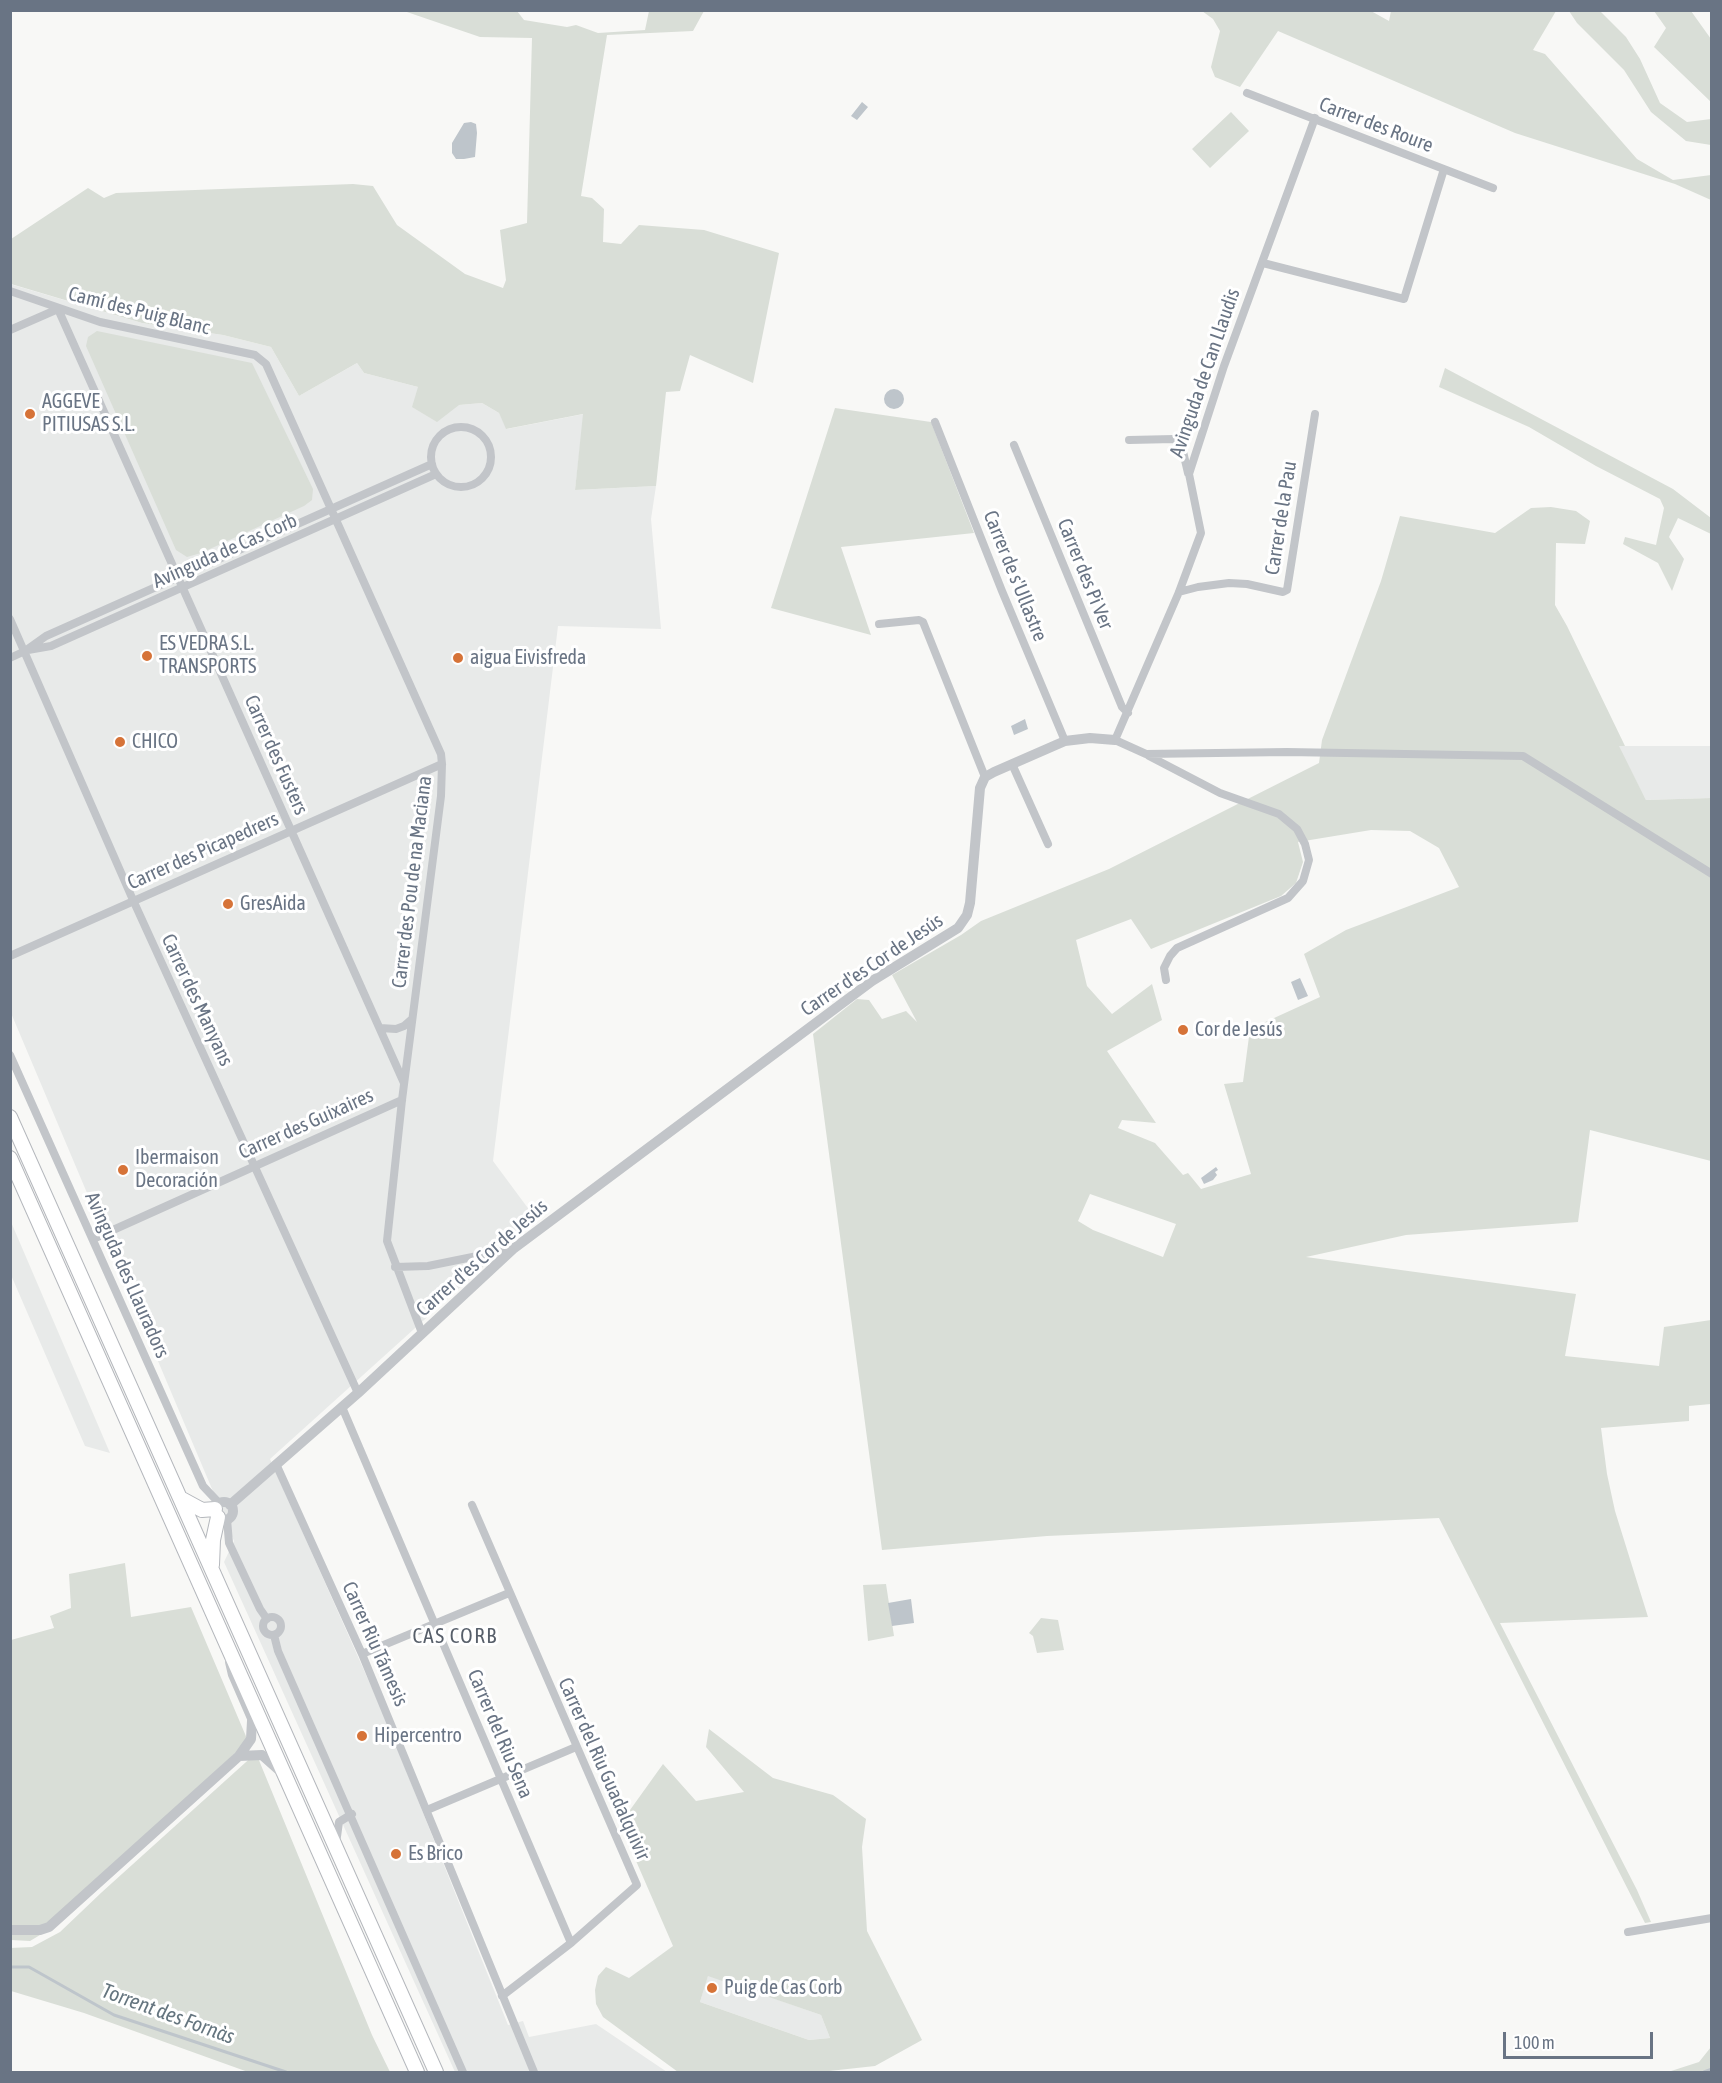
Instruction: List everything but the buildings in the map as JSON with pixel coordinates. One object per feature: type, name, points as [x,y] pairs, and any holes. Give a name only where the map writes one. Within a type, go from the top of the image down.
[{"type":"main road","points":[[10,1117],[436,2073]]},
{"type":"main road","points":[[10,1158],[417,2073]]},
{"type":"main road","points":[[180,1498],[202,1510],[222,1511],[213,1540],[212,1570]]},
{"type":"street","name":"Carrer des Roure","points":[[1247,93],[1493,188]]},
{"type":"street","name":"Avinguda de Can Llaudis","points":[[1116,740],[1202,533],[1189,474],[1224,366],[1315,118]]},
{"type":"street","points":[[1263,263],[1404,299],[1444,169]]},
{"type":"street","name":"Camí des Puig Blanc","points":[[10,291],[100,322],[261,358]]},
{"type":"street","points":[[10,330],[58,309]]},
{"type":"street","name":"Carrer des Fusters","points":[[58,309],[404,1083]]},
{"type":"street","name":"Carrer des Pou de na Maciana","points":[[261,358],[266,364],[435,739],[442,764],[441,796],[404,1083],[387,1241],[422,1333]]},
{"type":"street","name":"Carrer de la Pau","points":[[1179,592],[1229,583],[1247,584],[1283,592],[1287,590],[1314,414]]},
{"type":"street","name":"Carrer de s'Ullastre","points":[[935,422],[1065,741]]},
{"type":"street","points":[[459,427],[470,428],[479,433],[486,440],[492,458],[490,467],[478,482],[460,487],[451,485],[436,474],[432,464],[431,454],[440,435],[449,429],[459,427]]},
{"type":"street","points":[[1129,440],[1174,439],[1181,443],[1189,474]]},
{"type":"street","name":"Carrer des Pi Ver","points":[[1014,445],[1122,707],[1128,713]]},
{"type":"street","name":"Avinguda de Cas Corb","points":[[10,658],[43,638],[432,464]]},
{"type":"street","name":"Avinguda de Cas Corb","points":[[25,651],[51,646],[436,474]]},
{"type":"street","name":"Carrer des Manyans","points":[[10,619],[133,900],[358,1393]]},
{"type":"street","points":[[879,624],[919,620],[923,622],[985,777],[1065,741],[1090,738],[1116,740],[1220,793],[1279,814],[1297,829],[1305,844],[1309,860],[1303,881],[1288,898],[1177,948],[1164,968],[1166,980]]},
{"type":"street","points":[[1146,754],[1334,753],[1523,756],[1712,874]]},
{"type":"street","name":"Carrer des Picapedrers","points":[[10,956],[442,764]]},
{"type":"street","points":[[1012,764],[1048,844]]},
{"type":"street","name":"Carrer d'es Cor de Jesús","points":[[276,1464],[358,1393],[513,1249],[872,981],[958,928],[967,915],[970,903],[980,788],[985,777]]},
{"type":"street","points":[[380,1028],[396,1029],[412,1019]]},
{"type":"street","name":"Avinguda des Llauradors","points":[[10,1055],[203,1486],[222,1511]]},
{"type":"street","name":"Carrer des Guixaires","points":[[93,1239],[402,1100]]},
{"type":"street","points":[[395,1267],[428,1266],[513,1249]]},
{"type":"street","name":"Carrer del Riu Sena","points":[[342,1407],[571,1943]]},
{"type":"street","points":[[267,1619],[260,1609],[230,1543],[222,1511],[276,1464]]},
{"type":"street","name":"Carrer Riu Támesis","points":[[276,1464],[362,1654],[534,2073]]},
{"type":"street","name":"Carrer del Riu Guadalquivir","points":[[472,1505],[637,1885],[571,1943],[502,1996]]},
{"type":"street","points":[[362,1654],[509,1593]]},
{"type":"street","points":[[275,1617],[281,1624],[279,1632],[274,1635],[266,1634],[263,1628],[267,1619],[275,1617]]},
{"type":"street","points":[[274,1635],[278,1651],[463,2073]]},
{"type":"street","points":[[10,1930],[27,1931],[49,1927],[239,1756],[251,1739],[252,1721],[232,1674],[225,1641]]},
{"type":"street","points":[[427,1810],[576,1747]]},
{"type":"street","points":[[239,1756],[262,1755],[275,1764],[286,1778]]},
{"type":"street","points":[[336,1848],[339,1822],[351,1814]]},
{"type":"street","points":[[1628,1932],[1712,1918]]},
{"type":"shaded area","points":[[404,11],[517,11],[524,20],[567,27],[576,25],[598,33],[645,30],[649,11],[704,11],[693,31],[607,35],[581,196],[592,198],[604,209],[603,242],[621,244],[639,225],[704,230],[779,253],[753,383],[690,355],[680,391],[666,392],[656,486],[575,490],[583,414],[506,429],[499,413],[482,403],[459,405],[437,422],[412,407],[418,387],[364,373],[357,363],[299,396],[271,347],[223,335],[142,323],[11,284],[11,239],[88,188],[104,198],[116,193],[353,184],[373,186],[397,225],[465,274],[503,288],[506,280],[500,230],[527,223],[532,38],[480,37]]},
{"type":"shaded area","points":[[1202,11],[1371,11],[1389,21],[1391,11],[1556,11],[1533,50],[1545,54],[1637,159],[1673,180],[1711,175],[1711,200],[1675,184],[1515,133],[1278,31],[1240,87],[1215,77],[1211,67],[1220,31],[1213,19]]},
{"type":"shaded area","points":[[1569,11],[1600,11],[1626,37],[1640,59],[1660,103],[1687,122],[1711,119],[1711,145],[1686,141],[1651,112],[1624,70],[1577,23]]},
{"type":"shaded area","points":[[1654,11],[1691,11],[1711,39],[1711,102],[1654,47],[1666,28]]},
{"type":"shaded area","points":[[862,102],[868,107],[857,120],[851,116]]},
{"type":"shaded area","points":[[1231,112],[1249,131],[1210,168],[1192,149]]},
{"type":"shaded area","points":[[464,123],[476,124],[475,157],[456,159],[452,153],[452,143]]},
{"type":"shaded area","points":[[10,284],[142,323],[223,335],[271,347],[299,396],[357,363],[364,373],[418,387],[459,405],[482,403],[499,413],[507,429],[584,414],[575,490],[656,486],[651,519],[661,629],[558,626],[493,1161],[536,1219],[270,1459],[383,1713],[508,2025],[523,2021],[529,2037],[596,2024],[667,2072],[455,2072],[224,1562],[234,1541],[11,1013]]},
{"type":"shaded area","points":[[97,331],[252,363],[313,489],[312,500],[304,506],[201,553],[187,557],[176,550],[86,346],[88,337]]},
{"type":"shaded area","points":[[1445,368],[1673,489],[1711,518],[1711,534],[1678,518],[1669,537],[1684,559],[1672,591],[1658,563],[1623,544],[1625,537],[1656,545],[1664,508],[1660,499],[1596,466],[1529,427],[1439,387]]},
{"type":"shaded area","points":[[890,389],[898,389],[904,395],[904,403],[898,409],[890,409],[884,403],[884,395]]},
{"type":"shaded area","points":[[835,408],[931,422],[974,533],[841,547],[871,635],[771,608]]},
{"type":"shaded area","points":[[1551,507],[1576,511],[1590,521],[1585,544],[1556,543],[1555,605],[1625,746],[1619,746],[1646,800],[1711,798],[1711,1161],[1590,1130],[1578,1222],[1406,1235],[1306,1257],[1576,1294],[1565,1356],[1659,1366],[1664,1327],[1711,1320],[1711,1404],[1689,1406],[1689,1421],[1601,1428],[1615,1511],[1648,1617],[1500,1623],[1637,1890],[1651,1922],[1645,1923],[1439,1518],[1047,1536],[882,1550],[813,1034],[857,999],[869,1000],[882,1019],[906,1011],[917,1022],[892,975],[981,921],[1109,869],[1319,763],[1322,740],[1381,581],[1400,516],[1495,533],[1531,508]],"holes":[[[1371,830],[1410,831],[1439,848],[1459,887],[1346,930],[1304,954],[1320,997],[1250,1029],[1243,1082],[1224,1084],[1251,1174],[1201,1189],[1188,1173],[1183,1175],[1155,1143],[1118,1128],[1122,1120],[1156,1123],[1107,1051],[1162,1020],[1152,984],[1112,1014],[1087,986],[1076,940],[1131,919],[1151,949],[1281,896],[1296,883],[1303,862],[1298,842]],[[1090,1194],[1176,1224],[1163,1257],[1093,1230],[1078,1221]]]},
{"type":"shaded area","points":[[1025,719],[1028,729],[1014,735],[1011,726]]},
{"type":"shaded area","points":[[1618,746],[1711,746],[1711,798],[1646,800]]},
{"type":"shaded area","points":[[1300,978],[1308,996],[1298,1000],[1291,982]]},
{"type":"shaded area","points":[[1216,1167],[1217,1175],[1213,1180],[1204,1184],[1201,1178]]},
{"type":"shaded area","points":[[11,1222],[110,1453],[85,1446],[11,1275]]},
{"type":"shaded area","points":[[125,1563],[131,1617],[191,1607],[248,1741],[50,1929],[30,1941],[11,1940],[11,1640],[54,1628],[50,1616],[71,1608],[69,1574]]},
{"type":"shaded area","points":[[886,1584],[894,1636],[868,1641],[863,1585]]},
{"type":"shaded area","points":[[911,1599],[914,1623],[892,1626],[888,1603]]},
{"type":"shaded area","points":[[1041,1618],[1058,1620],[1064,1650],[1037,1653],[1033,1636],[1029,1633]]},
{"type":"shaded area","points":[[709,1729],[773,1778],[833,1795],[866,1819],[862,1847],[867,1931],[922,2040],[875,2066],[820,2072],[678,2072],[603,2017],[596,2004],[595,1990],[598,1976],[606,1967],[629,1978],[673,1946],[620,1824],[663,1764],[696,1801],[744,1792],[706,1747]],"holes":[[[708,1976],[821,2015],[830,2038],[809,2040],[700,2002]]]},
{"type":"shaded area","points":[[256,1753],[372,2035],[390,2072],[248,2072],[84,2013],[11,1991],[10,1948],[32,1947],[60,1932]]},
{"type":"shaded area","points":[[708,1975],[821,2015],[830,2038],[809,2040],[700,2002]]},
{"type":"shaded area","points":[[1711,2047],[1711,2072],[1668,2072],[1699,2062]]},
{"type":"waterway","name":"Torrent des Fornàs","points":[[10,1967],[29,1967],[114,2015],[286,2072]]},
{"type":"waterway","name":"Torrent des Fornàs","points":[[1704,2072],[1712,2069]]},
{"type":"place","name":"AGGEVE PITIUSAS S.L.","points":[[30,414]]},
{"type":"place","name":"ES VEDRA S.L. TRANSPORTS","points":[[147,656]]},
{"type":"place","name":"aigua Eivisfreda","points":[[458,658]]},
{"type":"place","name":"CHICO","points":[[120,742]]},
{"type":"place","name":"GresAida","points":[[228,904]]},
{"type":"place","name":"Cor de Jesús","points":[[1183,1030]]},
{"type":"place","name":"Ibermaison Decoración","points":[[123,1170]]},
{"type":"place","name":"Hipercentro","points":[[362,1736]]},
{"type":"place","name":"Es Brico","points":[[396,1854]]},
{"type":"place","name":"Puig de Cas Corb","points":[[712,1988]]},
{"type":"district","name":"CAS CORB","points":[[455,1636]]}]
